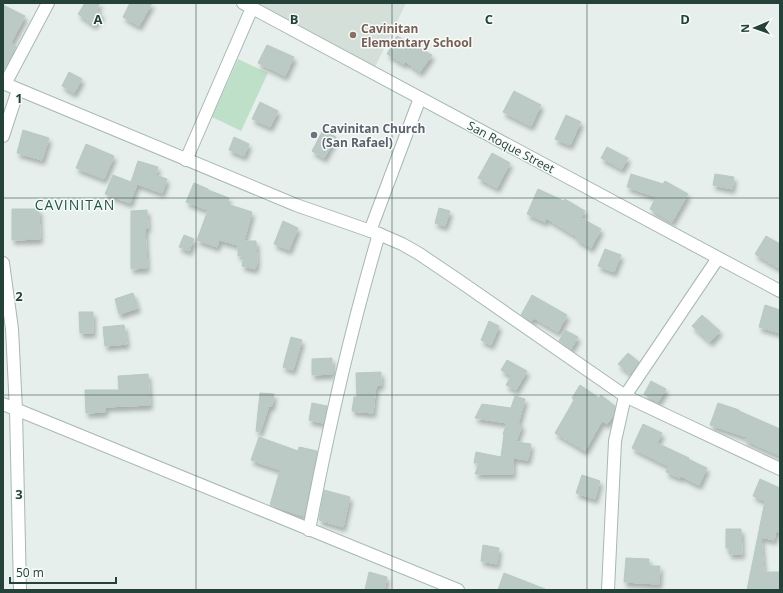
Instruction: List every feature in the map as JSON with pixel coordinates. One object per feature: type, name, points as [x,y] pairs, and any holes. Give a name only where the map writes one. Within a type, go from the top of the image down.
[{"type":"street","points":[[48,3],[4,84],[296,205],[374,233],[418,253],[625,396],[780,469]]},
{"type":"street","points":[[186,160],[247,6]]},
{"type":"street","name":"San Roque Street","points":[[247,6],[780,290]]},
{"type":"street","points":[[3,136],[18,90]]},
{"type":"street","points":[[309,530],[326,440],[374,233],[420,98]]},
{"type":"street","points":[[608,590],[615,441],[625,396],[718,258]]},
{"type":"street","points":[[3,263],[12,329],[16,410],[20,590]]},
{"type":"street","points":[[3,404],[458,590]]},
{"type":"shaded area","name":"Cavinitan Elementary School","points":[[256,3],[406,3],[375,67]]},
{"type":"green space","points":[[238,59],[268,73],[241,131],[212,117]]},
{"type":"building","points":[[85,3],[100,3],[96,10],[102,14],[94,25],[78,14]]},
{"type":"building","points":[[130,3],[152,3],[139,26],[123,17]]},
{"type":"building","points":[[3,5],[25,16],[11,43],[16,47],[3,71]]},
{"type":"building","points":[[397,36],[432,55],[420,72],[406,62],[404,64],[387,54]]},
{"type":"building","points":[[267,45],[294,57],[285,76],[258,63]]},
{"type":"building","points":[[69,72],[82,79],[74,93],[62,86]]},
{"type":"building","points":[[514,91],[541,105],[531,126],[503,112]]},
{"type":"building","points":[[260,102],[278,111],[270,127],[252,119]]},
{"type":"building","points":[[566,115],[581,122],[570,145],[555,139]]},
{"type":"building","points":[[23,130],[49,138],[42,160],[17,153]]},
{"type":"building","points":[[323,130],[336,137],[324,158],[312,151]]},
{"type":"building","points":[[234,137],[249,144],[244,156],[229,150]]},
{"type":"building","points":[[86,144],[114,156],[104,179],[76,168]]},
{"type":"building","points":[[607,147],[628,158],[622,169],[601,158]]},
{"type":"building","points":[[492,153],[510,163],[497,188],[478,178]]},
{"type":"building","points":[[138,161],[158,167],[156,175],[167,179],[162,193],[137,184],[130,203],[105,194],[113,175],[131,182]]},
{"type":"building","points":[[631,174],[663,184],[665,181],[688,194],[672,222],[650,209],[656,197],[627,187]]},
{"type":"building","points":[[715,174],[734,177],[732,189],[713,185]]},
{"type":"building","points":[[194,183],[229,198],[227,204],[252,212],[244,241],[256,241],[257,262],[255,269],[242,266],[244,256],[238,256],[238,245],[219,240],[217,247],[197,240],[208,210],[186,202]]},
{"type":"building","points":[[538,189],[564,201],[565,199],[585,211],[581,218],[601,229],[591,248],[576,239],[577,237],[546,218],[545,222],[527,214]]},
{"type":"building","points":[[439,208],[450,211],[445,226],[435,223]]},
{"type":"building","points":[[12,209],[39,209],[40,239],[12,240]]},
{"type":"building","points":[[147,210],[148,228],[145,228],[147,268],[131,269],[131,211]]},
{"type":"building","points":[[283,221],[298,228],[289,250],[274,244]]},
{"type":"building","points":[[184,235],[194,239],[189,251],[179,247]]},
{"type":"building","points":[[766,236],[780,244],[780,269],[755,254]]},
{"type":"building","points":[[605,249],[621,255],[614,272],[598,266]]},
{"type":"building","points":[[133,293],[138,308],[119,314],[115,299]]},
{"type":"building","points":[[532,295],[567,315],[558,332],[534,318],[532,321],[521,315]]},
{"type":"building","points":[[765,305],[780,310],[780,333],[759,327]]},
{"type":"building","points":[[79,312],[93,312],[93,333],[80,333]]},
{"type":"building","points":[[702,315],[720,331],[710,342],[692,326]]},
{"type":"building","points":[[489,321],[499,326],[491,345],[481,340]]},
{"type":"building","points":[[124,325],[127,344],[105,346],[103,327]]},
{"type":"building","points":[[565,330],[578,337],[571,349],[559,341]]},
{"type":"building","points":[[291,337],[302,340],[293,370],[283,367]]},
{"type":"building","points":[[628,353],[639,362],[630,374],[618,364]]},
{"type":"building","points":[[332,358],[332,374],[312,375],[312,359]]},
{"type":"building","points":[[507,360],[527,371],[516,390],[506,385],[511,376],[501,370]]},
{"type":"building","points":[[381,372],[381,385],[376,386],[373,413],[352,411],[354,397],[357,397],[356,373]]},
{"type":"building","points":[[148,374],[150,405],[105,407],[105,412],[86,413],[85,390],[119,390],[118,376]]},
{"type":"building","points":[[651,381],[666,389],[658,402],[644,394]]},
{"type":"building","points":[[580,385],[599,398],[601,395],[615,406],[613,416],[607,424],[602,421],[585,451],[555,433],[574,400],[572,398]]},
{"type":"building","points":[[260,393],[274,394],[272,406],[269,406],[260,432],[256,431]]},
{"type":"building","points":[[515,396],[525,399],[518,424],[522,425],[516,442],[531,444],[528,460],[513,458],[513,474],[475,474],[479,463],[474,463],[476,452],[501,457],[503,434],[507,423],[475,418],[482,404],[511,408]]},
{"type":"building","points":[[312,403],[327,406],[323,423],[309,420]]},
{"type":"building","points":[[718,403],[739,410],[780,429],[780,456],[745,440],[746,437],[710,425]]},
{"type":"building","points":[[643,424],[662,433],[657,443],[707,468],[699,485],[681,476],[680,478],[666,472],[668,466],[632,448]]},
{"type":"building","points":[[259,437],[298,451],[299,447],[317,451],[304,516],[270,505],[280,470],[251,460]]},
{"type":"building","points":[[582,475],[600,481],[595,499],[576,493]]},
{"type":"building","points":[[760,479],[780,488],[780,532],[776,531],[774,540],[761,537],[764,572],[780,572],[780,590],[747,590],[765,501],[753,496]]},
{"type":"building","points":[[324,490],[350,497],[343,527],[319,520]]},
{"type":"building","points":[[726,529],[741,529],[742,554],[729,554],[729,548],[726,548]]},
{"type":"building","points":[[483,545],[499,548],[497,564],[481,561]]},
{"type":"building","points":[[626,558],[649,559],[649,566],[660,566],[659,584],[624,582]]},
{"type":"building","points":[[369,572],[387,577],[384,590],[365,590]]},
{"type":"building","points":[[504,573],[545,589],[545,590],[498,590]]},
{"type":"place","name":"Cavinitan Elementary School","points":[[353,35]]},
{"type":"place","name":"Cavinitan Church (San Rafael)","points":[[314,135]]},
{"type":"district","name":"CAVINITAN","points":[[75,204]]}]
